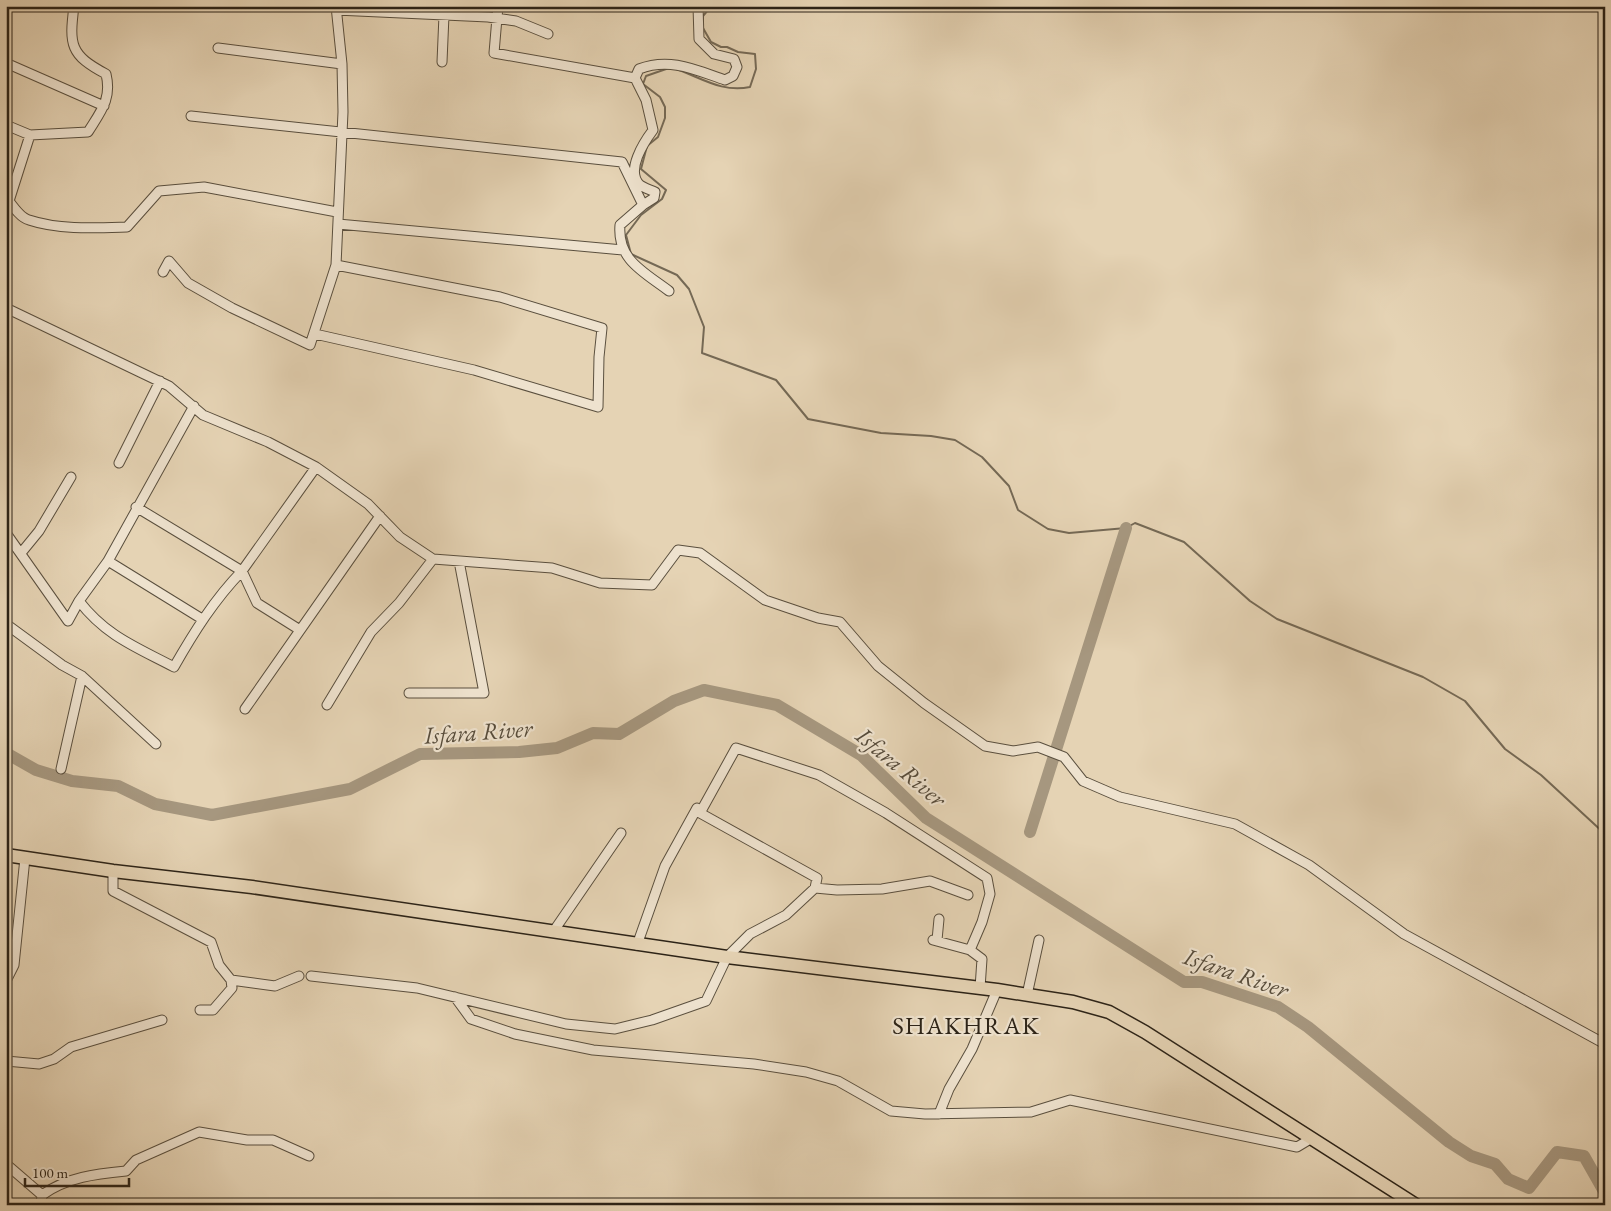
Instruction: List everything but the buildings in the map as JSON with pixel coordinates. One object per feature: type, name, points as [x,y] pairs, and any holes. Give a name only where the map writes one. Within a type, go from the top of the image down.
[{"type":"main road","points":[[6,855],[113,871],[252,887],[637,945],[997,990],[1072,1002],[1109,1012],[1145,1032],[1416,1205]]},
{"type":"street","points":[[6,125],[30,135],[88,132],[104,106],[110,89],[106,74],[80,57],[71,43],[74,6]]},
{"type":"street","points":[[498,6],[494,53],[635,78]]},
{"type":"street","points":[[635,78],[639,69],[653,64],[672,63],[725,80],[733,76],[737,67],[734,59],[714,54],[699,39],[698,6]]},
{"type":"street","points":[[163,272],[169,261],[188,284],[232,308],[310,344],[315,334],[336,265],[343,112],[342,64],[336,8],[496,18],[532,26],[548,34]]},
{"type":"street","points":[[442,62],[444,16]]},
{"type":"street","points":[[218,48],[342,64]]},
{"type":"street","points":[[6,63],[104,106]]},
{"type":"street","points":[[635,78],[646,100],[653,130],[638,156],[635,174],[640,185],[655,192],[654,198],[620,225],[619,239],[623,250],[636,266],[669,291]]},
{"type":"street","points":[[191,116],[622,162],[643,205]]},
{"type":"street","points":[[30,135],[8,201],[27,220],[67,227],[127,227],[159,191],[204,187],[337,212]]},
{"type":"street","points":[[338,224],[623,250]]},
{"type":"street","points":[[315,334],[474,370],[598,407],[599,357],[602,328],[500,297],[336,265]]},
{"type":"street","points":[[8,312],[160,381],[169,386],[203,415],[268,442],[316,467],[368,504],[400,537],[433,559],[552,568],[600,583],[652,586],[678,550],[700,553],[765,600],[818,618],[840,622],[878,666],[924,703],[985,746],[1012,751],[1038,747],[1064,757],[1083,781],[1120,798],[1236,824],[1309,865],[1411,938],[1605,1044]]},
{"type":"street","points":[[119,463],[160,381]]},
{"type":"street","points":[[6,533],[68,621],[79,600],[108,560],[194,406]]},
{"type":"street","points":[[79,600],[94,620],[122,641],[174,667],[202,619],[219,595],[242,571],[316,467]]},
{"type":"street","points":[[21,553],[39,531],[72,477]]},
{"type":"street","points":[[136,507],[242,571],[257,603],[300,630]]},
{"type":"street","points":[[245,709],[380,516]]},
{"type":"street","points":[[327,706],[371,632],[399,603],[433,559]]},
{"type":"street","points":[[108,560],[202,619]]},
{"type":"street","points":[[409,693],[484,693],[459,561]]},
{"type":"street","points":[[6,624],[62,666],[82,676],[156,744]]},
{"type":"street","points":[[61,769],[82,676]]},
{"type":"street","points":[[700,813],[736,748],[819,775],[886,813],[987,878],[990,894],[982,922],[970,950]]},
{"type":"street","points":[[311,976],[417,988],[566,1024],[615,1029],[652,1020],[706,1000],[727,957],[750,934],[786,915],[815,888],[817,878],[700,813],[697,808],[665,866],[637,945]]},
{"type":"street","points":[[552,932],[620,833]]},
{"type":"street","points":[[6,981],[14,965],[25,858]]},
{"type":"street","points":[[113,871],[113,891],[211,942],[219,965],[231,980],[232,988],[213,1010],[200,1010]]},
{"type":"street","points":[[815,888],[837,890],[882,888],[930,881],[968,895]]},
{"type":"street","points":[[938,919],[935,940],[970,950],[982,960],[980,988]]},
{"type":"street","points":[[1027,995],[1039,940]]},
{"type":"street","points":[[231,980],[275,986],[299,976]]},
{"type":"street","points":[[939,1114],[949,1089],[972,1049],[997,990]]},
{"type":"street","points":[[455,997],[470,1019],[515,1034],[593,1050],[754,1064],[806,1072],[838,1081],[891,1110],[939,1114],[1031,1112],[1070,1100],[1296,1147],[1312,1138]]},
{"type":"street","points":[[6,1060],[39,1064],[54,1059],[71,1047],[162,1020]]},
{"type":"street","points":[[41,1205],[42,1195],[54,1186],[90,1174],[126,1171],[136,1160],[199,1132],[247,1140],[273,1140],[309,1156]]},
{"type":"street","points":[[6,1164],[17,1171],[42,1195]]},
{"type":"waterway","points":[[703,24],[703,16],[708,10],[707,6]]},
{"type":"waterway","points":[[676,69],[712,84],[730,88],[750,87],[756,69],[755,54],[721,47],[711,42],[703,28]]},
{"type":"waterway","points":[[669,68],[646,76],[643,84],[660,97],[665,107],[665,118],[658,137],[647,146],[641,169],[666,190],[662,199],[641,215],[626,235],[631,254],[677,275],[689,289],[704,327],[702,353],[776,380],[808,419],[881,433],[931,436],[955,440],[982,457],[1009,486],[1018,510],[1048,529],[1069,533],[1126,528],[1135,523],[1184,542],[1250,601],[1277,619],[1423,677],[1465,701],[1505,749],[1541,775],[1605,834]]},
{"type":"waterway","points":[[1030,832],[1126,528]]},
{"type":"waterway","name":"Isfara River","points":[[6,753],[36,770],[72,781],[118,786],[155,804],[212,815],[350,789],[420,754],[519,752],[557,748],[593,733],[619,734],[674,701],[704,690],[777,705],[861,755],[926,818],[1184,982],[1202,982],[1278,1007],[1308,1027],[1449,1142],[1471,1156],[1495,1164],[1508,1179],[1529,1188],[1557,1152],[1584,1156],[1605,1193]]},
{"type":"district","name":"SHAKHRAK","points":[[966,1025]]}]
